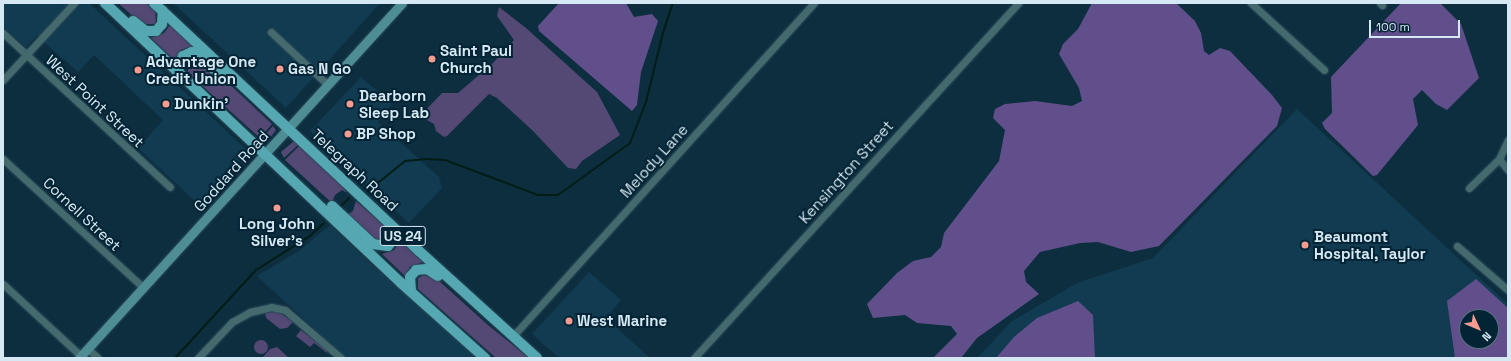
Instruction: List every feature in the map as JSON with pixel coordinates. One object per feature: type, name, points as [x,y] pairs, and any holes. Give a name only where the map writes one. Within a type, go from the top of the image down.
[{"type":"main road","name":"US 24","points":[[105,3],[177,73],[281,167],[411,291],[485,358]]},
{"type":"main road","points":[[114,3],[141,28],[151,32],[160,27],[163,11]]},
{"type":"main road","name":"Telegraph Road","points":[[154,3],[396,230],[537,358]]},
{"type":"main road","name":"Goddard Road","points":[[80,357],[402,3]]},
{"type":"main road","points":[[177,73],[182,56],[192,52],[200,56],[261,112],[274,115]]},
{"type":"main road","points":[[281,167],[291,168],[373,244],[388,246],[396,236],[396,230]]},
{"type":"main road","points":[[411,291],[409,282],[412,273],[416,270],[427,269],[489,323],[525,347]]},
{"type":"street","points":[[3,80],[74,3]]},
{"type":"street","name":"Melody Lane","points":[[513,336],[814,3]]},
{"type":"street","name":"Kensington Street","points":[[694,358],[1018,3]]},
{"type":"street","points":[[1250,3],[1324,70]]},
{"type":"street","points":[[271,32],[328,85]]},
{"type":"street","name":"West Point Street","points":[[3,34],[170,188]]},
{"type":"street","points":[[1469,188],[1499,159],[1508,140]]},
{"type":"street","name":"Cornell Street","points":[[3,159],[144,288]]},
{"type":"street","points":[[1499,159],[1508,170]]},
{"type":"street","points":[[1457,246],[1508,290]]},
{"type":"street","points":[[3,284],[80,357]]},
{"type":"street","points":[[198,358],[237,318],[264,308],[285,310],[341,358]]},
{"type":"street","points":[[88,349],[98,358]]},
{"type":"shaded area","points":[[3,3],[89,3],[247,150],[247,153],[198,204],[138,148],[163,120],[94,55],[78,72],[37,36],[26,47],[3,27]]},
{"type":"shaded area","points":[[118,3],[146,3],[155,11],[156,24],[146,24],[137,20]]},
{"type":"shaded area","points":[[173,3],[380,3],[286,108]]},
{"type":"shaded area","points":[[559,3],[626,3],[634,17],[652,14],[658,21],[641,72],[637,105],[632,111],[539,31],[538,26]]},
{"type":"shaded area","points":[[1092,3],[1176,3],[1195,21],[1201,33],[1204,51],[1209,55],[1220,48],[1230,51],[1272,95],[1282,108],[1277,126],[1159,246],[1131,252],[1098,242],[1080,243],[1040,252],[1024,271],[1026,282],[1039,294],[977,338],[961,358],[933,358],[957,334],[951,326],[917,323],[905,315],[873,318],[867,304],[897,273],[913,261],[931,257],[941,247],[944,233],[999,161],[1005,130],[993,118],[995,109],[1005,104],[1035,101],[1072,106],[1082,101],[1079,88],[1059,54],[1063,44],[1078,29]]},
{"type":"shaded area","points":[[1401,3],[1440,3],[1461,24],[1479,78],[1447,110],[1436,104],[1422,90],[1413,99],[1418,125],[1377,175],[1373,176],[1325,129],[1322,123],[1332,113],[1331,77]]},
{"type":"shaded area","points":[[499,7],[526,28],[597,92],[620,135],[582,161],[576,169],[568,168],[533,131],[497,98],[489,94],[447,136],[444,137],[436,131],[434,124],[420,116],[442,93],[458,93],[493,63],[514,40],[497,16]]},
{"type":"shaded area","points":[[170,25],[193,46],[181,50],[174,60],[151,38],[164,33]]},
{"type":"shaded area","points":[[194,60],[209,65],[272,124],[260,138],[188,73],[188,61]]},
{"type":"shaded area","points":[[361,77],[392,104],[378,122],[439,177],[442,188],[409,223],[310,131]]},
{"type":"shaded area","name":"Beaumont Hospital, Taylor","points":[[1297,109],[1508,304],[1508,358],[977,358],[1012,321],[1077,283],[1153,258]]},
{"type":"shaded area","points":[[273,126],[276,130],[268,141],[260,140]]},
{"type":"shaded area","points":[[294,141],[298,145],[284,158],[281,152]]},
{"type":"shaded area","points":[[299,146],[343,187],[347,193],[342,190],[335,195],[332,203],[285,160]]},
{"type":"shaded area","points":[[356,201],[387,228],[387,239],[373,239],[348,214],[353,211]]},
{"type":"shaded area","points":[[330,225],[370,263],[477,358],[346,358],[257,276],[300,250]]},
{"type":"shaded area","points":[[400,241],[423,262],[410,267],[405,276],[382,254],[394,250]]},
{"type":"shaded area","points":[[589,272],[621,300],[606,318],[650,358],[559,358],[532,334]]},
{"type":"shaded area","points":[[424,275],[438,280],[488,325],[529,358],[496,358],[418,289],[418,278]]},
{"type":"shaded area","points":[[1476,279],[1508,308],[1508,358],[1455,358],[1447,301]]},
{"type":"shaded area","points":[[1078,301],[1093,315],[1095,358],[996,358],[1014,337],[1037,318]]},
{"type":"shaded area","points":[[275,312],[282,314],[293,322],[287,328],[280,329],[266,318],[265,313]]},
{"type":"shaded area","points":[[301,330],[327,350],[327,353],[314,343],[310,347],[296,336]]},
{"type":"shaded area","points":[[261,340],[266,342],[268,347],[266,352],[261,354],[256,352],[254,347],[256,342]]},
{"type":"shaded area","points":[[277,347],[289,358],[263,357],[270,349]]},
{"type":"waterway","points":[[368,191],[405,161],[427,159],[445,160],[538,195],[558,195],[630,143],[646,102],[663,33],[673,3]]},
{"type":"waterway","points":[[339,208],[349,198]]},
{"type":"waterway","points":[[175,358],[256,270],[310,236],[324,223]]},
{"type":"place","name":"Saint Paul Church","points":[[432,59]]},
{"type":"place","name":"Gas N Go","points":[[280,69]]},
{"type":"place","name":"Advantage One Credit Union","points":[[138,70]]},
{"type":"place","name":"Dunkin'","points":[[166,104]]},
{"type":"place","name":"Dearborn Sleep Lab","points":[[350,104]]},
{"type":"place","name":"BP Shop","points":[[348,134]]},
{"type":"place","name":"Long John Silver's","points":[[277,208]]},
{"type":"place","name":"Beaumont Hospital, Taylor","points":[[1305,245]]},
{"type":"place","name":"West Marine","points":[[569,321]]}]
